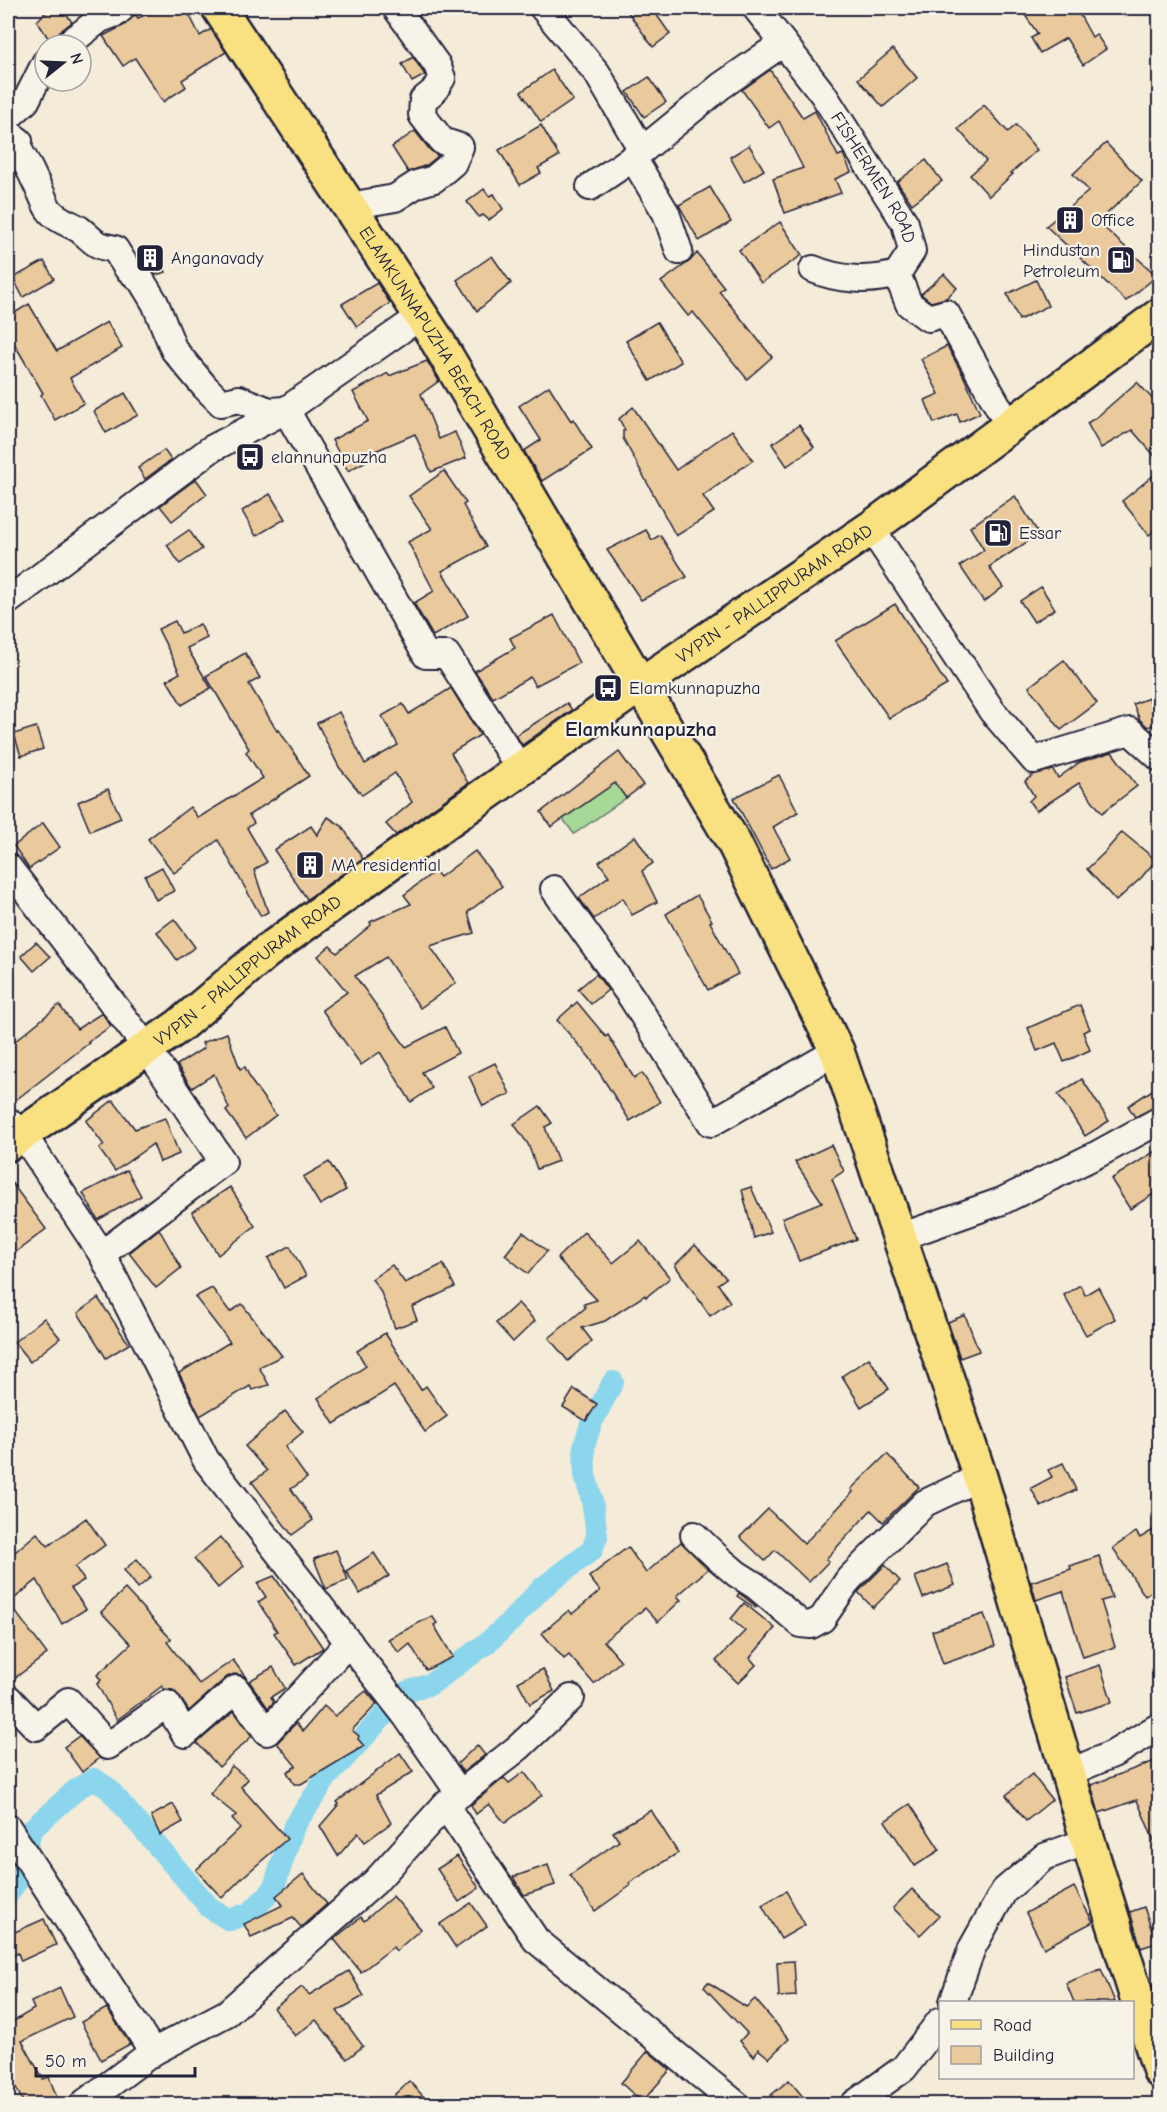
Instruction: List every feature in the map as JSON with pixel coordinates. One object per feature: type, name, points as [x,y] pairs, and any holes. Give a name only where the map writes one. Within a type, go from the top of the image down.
[{"type":"main road","name":"ELAMKUNNAPUZHA BEACH ROAD","points":[[219,8],[421,316],[734,843],[837,1051],[980,1477],[1088,1841],[1160,2070]]},
{"type":"main road","name":"VYPIN - PALLIPPURAM ROAD","points":[[12,1133],[179,1026],[266,952],[640,685],[871,528],[1160,315]]},
{"type":"street","points":[[82,33],[100,19],[122,8]]},
{"type":"street","points":[[350,206],[395,198],[417,184],[434,179],[453,164],[460,147],[442,141],[422,115],[423,100],[434,91],[442,78],[437,65],[396,8]]},
{"type":"street","points":[[543,8],[597,73],[666,213],[679,251]]},
{"type":"street","name":"FISHERMEN ROAD","points":[[756,8],[823,94],[905,223],[912,251],[897,274],[909,304],[928,318],[946,313],[1009,426]]},
{"type":"street","points":[[590,187],[638,154],[721,86],[783,43]]},
{"type":"street","points":[[8,117],[26,101],[33,87]]},
{"type":"street","points":[[8,133],[19,141],[18,149],[49,210],[62,221],[77,228],[98,246],[115,249],[127,268],[141,280],[150,295],[174,350],[221,403],[239,399],[269,411],[286,410]]},
{"type":"street","points":[[813,269],[828,276],[840,277],[879,279],[897,274]]},
{"type":"street","points":[[8,601],[211,448],[286,410],[421,316]]},
{"type":"street","points":[[286,410],[426,655],[447,655],[520,770]]},
{"type":"street","points":[[871,528],[992,711],[1034,760],[1130,731],[1160,758]]},
{"type":"street","points":[[8,867],[147,1048],[224,1162],[102,1254]]},
{"type":"street","points":[[554,889],[632,998],[711,1123],[837,1051]]},
{"type":"street","points":[[900,1237],[1002,1201],[1098,1154],[1160,1120]]},
{"type":"street","points":[[12,1133],[102,1254],[206,1460],[406,1716],[536,1940],[736,2104]]},
{"type":"street","points":[[694,1535],[731,1569],[756,1586],[801,1624],[811,1625],[822,1619],[849,1579],[925,1503],[980,1477]]},
{"type":"street","points":[[8,1698],[36,1727],[68,1701],[108,1746],[167,1704],[184,1734],[236,1689],[267,1732],[349,1642]]},
{"type":"street","points":[[83,2104],[153,2052],[227,2013],[375,1882],[453,1800],[519,1747],[571,1698]]},
{"type":"street","points":[[1068,1773],[1113,1754],[1160,1726]]},
{"type":"street","points":[[11,1833],[153,2052]]},
{"type":"street","points":[[953,2001],[972,1947],[1004,1891],[1044,1857],[1088,1841]]},
{"type":"street","points":[[854,2104],[904,2068],[939,2022]]},
{"type":"green space","points":[[615,783],[626,798],[574,834],[563,819]]},
{"type":"building","points":[[50,8],[62,8],[72,22],[58,33],[45,33],[37,21]]},
{"type":"building","points":[[162,8],[186,8],[200,36],[211,29],[226,52],[182,80],[186,87],[163,102],[135,58],[123,66],[103,36],[125,25],[135,14],[138,18]]},
{"type":"building","points":[[625,8],[652,8],[670,34],[653,47]]},
{"type":"building","points":[[1020,8],[1076,8],[1092,37],[1096,34],[1106,49],[1083,65],[1066,38],[1040,53],[1031,38],[1038,34]]},
{"type":"building","points":[[893,49],[917,78],[883,107],[858,79]]},
{"type":"building","points":[[413,57],[425,75],[412,82],[402,64]]},
{"type":"building","points":[[552,70],[573,100],[541,122],[521,92]]},
{"type":"building","points":[[770,70],[803,118],[815,111],[838,156],[843,154],[851,172],[835,179],[841,193],[785,213],[773,179],[803,168],[779,121],[769,128],[742,90]]},
{"type":"building","points":[[649,77],[666,102],[644,117],[627,92]]},
{"type":"building","points":[[984,105],[1008,132],[1016,125],[1037,150],[989,196],[970,175],[986,161],[958,129]]},
{"type":"building","points":[[541,125],[559,156],[538,168],[541,173],[520,185],[499,150]]},
{"type":"building","points":[[415,131],[430,150],[438,156],[427,165],[408,172],[392,147]]},
{"type":"building","points":[[1106,143],[1142,181],[1098,222],[1157,276],[1126,301],[1046,226],[1089,191],[1073,174]]},
{"type":"building","points":[[749,145],[764,170],[744,182],[730,157]]},
{"type":"building","points":[[926,160],[942,181],[912,204],[897,182]]},
{"type":"building","points":[[710,187],[731,222],[699,241],[679,205]]},
{"type":"building","points":[[484,189],[489,196],[494,194],[503,209],[489,220],[483,215],[479,217],[467,202]]},
{"type":"building","points":[[780,222],[802,255],[761,283],[739,250]]},
{"type":"building","name":"Anganavady","points":[[152,252],[166,272],[156,275],[141,260]]},
{"type":"building","points":[[697,253],[724,287],[719,291],[772,357],[747,379],[693,312],[688,316],[661,282],[690,261]]},
{"type":"building","points":[[492,256],[511,283],[477,311],[457,280]]},
{"type":"building","points":[[44,261],[54,279],[23,297],[13,278]]},
{"type":"building","points":[[944,274],[957,288],[946,298],[931,302],[921,294]]},
{"type":"building","points":[[1036,280],[1048,306],[1019,320],[1007,294]]},
{"type":"building","points":[[377,283],[390,303],[357,327],[342,304]]},
{"type":"building","points":[[29,304],[57,351],[107,322],[122,348],[70,378],[84,403],[55,420],[41,395],[43,393],[8,333],[8,317]]},
{"type":"building","points":[[657,322],[681,362],[650,381],[626,341]]},
{"type":"building","points":[[947,346],[980,413],[960,422],[957,414],[934,423],[925,400],[939,394],[921,359]]},
{"type":"building","points":[[427,361],[439,381],[421,394],[439,439],[455,432],[466,458],[431,472],[415,434],[368,454],[370,459],[348,471],[332,440],[368,421],[353,392],[388,373],[389,376]]},
{"type":"building","points":[[1137,382],[1160,407],[1160,462],[1132,430],[1101,448],[1087,423]]},
{"type":"building","points":[[549,386],[592,449],[542,481],[524,451],[541,440],[519,406]]},
{"type":"building","points":[[125,393],[138,415],[106,433],[94,411]]},
{"type":"building","points":[[633,407],[676,470],[732,430],[753,460],[703,496],[714,512],[676,536],[623,438],[625,430],[619,419]]},
{"type":"building","points":[[799,425],[814,447],[787,466],[772,444]]},
{"type":"building","points":[[164,450],[171,460],[145,479],[138,468]]},
{"type":"building","points":[[1160,470],[1160,526],[1149,535],[1122,501]]},
{"type":"building","points":[[444,471],[466,503],[463,505],[486,547],[442,571],[468,616],[433,636],[414,603],[434,591],[408,542],[432,529],[409,496]]},
{"type":"building","points":[[196,479],[207,494],[172,521],[160,506]]},
{"type":"building","points":[[270,494],[285,519],[256,536],[242,511]]},
{"type":"building","points":[[1015,496],[1039,534],[989,567],[1003,587],[984,602],[960,566],[984,550],[970,527]]},
{"type":"building","points":[[189,530],[202,549],[180,564],[167,545]]},
{"type":"building","points":[[646,530],[652,540],[660,535],[687,577],[641,600],[607,550]]},
{"type":"building","points":[[1041,587],[1055,609],[1034,622],[1020,601]]},
{"type":"building","points":[[895,604],[947,685],[889,718],[835,641]]},
{"type":"building","points":[[554,615],[579,663],[535,686],[530,677],[493,698],[475,671],[515,648],[510,638]]},
{"type":"building","points":[[175,621],[181,633],[200,624],[207,638],[187,648],[211,688],[182,705],[167,680],[180,673],[158,629]]},
{"type":"building","points":[[245,653],[260,678],[249,684],[277,731],[279,730],[309,776],[249,815],[254,823],[247,828],[267,862],[254,870],[268,912],[261,916],[218,840],[174,873],[148,839],[190,807],[198,818],[263,778],[246,752],[249,749],[206,676]]},
{"type":"building","points":[[1064,660],[1097,703],[1061,730],[1029,687]]},
{"type":"building","points":[[451,688],[480,735],[451,753],[468,783],[396,835],[386,824],[412,802],[395,773],[362,795],[339,767],[317,723],[339,712],[365,764],[398,745],[382,716],[403,704],[409,714]]},
{"type":"building","points":[[1149,698],[1159,723],[1148,727],[1140,720],[1133,704]]},
{"type":"building","points":[[567,703],[572,710],[522,745],[516,735]]},
{"type":"building","points":[[36,727],[43,749],[21,756],[14,734]]},
{"type":"building","points":[[619,752],[643,785],[626,798],[615,783],[551,827],[541,812]]},
{"type":"building","points":[[1112,752],[1137,786],[1102,813],[1079,783],[1036,811],[1029,801],[1034,796],[1025,781],[1035,774],[1053,770],[1058,778],[1080,762]]},
{"type":"building","points":[[779,775],[798,812],[773,827],[790,858],[771,869],[734,798]]},
{"type":"building","points":[[108,789],[121,818],[90,831],[78,802]]},
{"type":"building","name":"MA residential","points":[[328,817],[342,826],[363,859],[307,899],[274,850],[311,826],[317,835]]},
{"type":"building","points":[[43,823],[60,847],[29,869],[14,846]]},
{"type":"building","points":[[1122,832],[1156,860],[1141,878],[1116,901],[1087,869]]},
{"type":"building","points":[[635,836],[653,863],[642,871],[657,902],[632,915],[623,898],[594,919],[579,898],[609,876],[599,862]]},
{"type":"building","points":[[475,851],[502,886],[468,912],[474,933],[430,946],[456,983],[420,1008],[386,957],[355,976],[406,1047],[445,1027],[458,1053],[422,1072],[432,1088],[411,1102],[380,1052],[361,1065],[322,1010],[347,992],[318,956],[330,946],[337,953],[371,925],[370,922],[411,904],[404,895],[435,871],[440,877]]},
{"type":"building","points":[[162,867],[174,891],[156,900],[145,876]]},
{"type":"building","points":[[697,895],[738,974],[708,990],[666,914]]},
{"type":"building","points":[[174,919],[195,947],[177,960],[157,932]]},
{"type":"building","points":[[36,942],[50,957],[34,971],[21,956]]},
{"type":"building","points":[[596,974],[608,990],[591,1004],[578,989]]},
{"type":"building","points":[[577,1002],[606,1037],[608,1035],[634,1078],[642,1073],[660,1102],[630,1121],[590,1058],[557,1020]]},
{"type":"building","points":[[59,1005],[77,1029],[102,1013],[111,1026],[8,1106],[8,1047]]},
{"type":"building","points":[[1080,1005],[1090,1029],[1083,1032],[1090,1050],[1064,1062],[1056,1043],[1037,1051],[1028,1028]]},
{"type":"building","points":[[227,1033],[240,1069],[245,1067],[252,1082],[276,1115],[246,1138],[226,1111],[229,1108],[214,1074],[192,1088],[177,1065],[204,1048],[202,1043]]},
{"type":"building","points":[[495,1063],[510,1094],[483,1106],[469,1076]]},
{"type":"building","points":[[1082,1079],[1109,1121],[1085,1136],[1058,1094]]},
{"type":"building","points":[[1160,1085],[1160,1105],[1135,1117],[1128,1106]]},
{"type":"building","points":[[113,1100],[135,1129],[165,1118],[179,1154],[160,1162],[153,1144],[115,1171],[99,1149],[104,1145],[86,1121]]},
{"type":"building","points":[[540,1106],[552,1123],[545,1127],[558,1161],[537,1169],[528,1144],[514,1124]]},
{"type":"building","points":[[831,1145],[844,1171],[832,1179],[856,1239],[799,1261],[782,1218],[822,1202],[795,1162]]},
{"type":"building","points":[[1160,1148],[1160,1190],[1130,1209],[1111,1179]]},
{"type":"building","points":[[329,1162],[346,1190],[320,1205],[303,1177]]},
{"type":"building","points":[[127,1170],[141,1196],[98,1220],[83,1193]]},
{"type":"building","points":[[8,1178],[46,1229],[8,1258]]},
{"type":"building","points":[[230,1187],[255,1226],[218,1255],[192,1212]]},
{"type":"building","points":[[751,1187],[771,1232],[754,1238],[742,1190]]},
{"type":"building","points":[[159,1229],[181,1268],[156,1288],[129,1253]]},
{"type":"building","points":[[523,1232],[547,1251],[528,1274],[505,1255]]},
{"type":"building","points":[[584,1232],[613,1263],[640,1241],[670,1278],[646,1297],[645,1295],[605,1321],[582,1328],[592,1341],[568,1361],[549,1338],[585,1308],[584,1304],[597,1300],[557,1258]]},
{"type":"building","points":[[695,1245],[726,1278],[718,1284],[730,1302],[710,1316],[675,1265]]},
{"type":"building","points":[[290,1246],[306,1276],[284,1288],[268,1258]]},
{"type":"building","points":[[443,1264],[455,1287],[412,1307],[417,1320],[395,1328],[380,1290],[372,1279],[392,1265],[405,1283]]},
{"type":"building","points":[[1080,1285],[1085,1295],[1098,1287],[1115,1319],[1086,1335],[1064,1295]]},
{"type":"building","points":[[212,1288],[230,1312],[242,1304],[282,1356],[259,1367],[269,1385],[252,1390],[250,1386],[200,1416],[179,1373],[230,1342],[195,1297]]},
{"type":"building","points":[[98,1298],[129,1344],[106,1358],[78,1313]]},
{"type":"building","points":[[518,1303],[535,1321],[513,1342],[496,1323]]},
{"type":"building","points":[[965,1315],[979,1351],[960,1358],[948,1322]]},
{"type":"building","points":[[44,1318],[60,1338],[30,1362],[14,1342]]},
{"type":"building","points":[[385,1333],[421,1390],[426,1386],[447,1416],[425,1432],[394,1386],[334,1424],[318,1398],[366,1366],[357,1351]]},
{"type":"building","points":[[869,1358],[889,1389],[861,1407],[842,1376]]},
{"type":"building","points":[[574,1389],[597,1404],[586,1421],[563,1407]]},
{"type":"building","points":[[285,1411],[303,1432],[285,1447],[307,1478],[291,1489],[313,1520],[292,1535],[252,1482],[267,1471],[245,1446]]},
{"type":"building","points":[[887,1454],[919,1487],[883,1522],[871,1510],[826,1559],[829,1561],[809,1582],[775,1550],[765,1561],[740,1537],[768,1509],[804,1544],[853,1492],[851,1489]]},
{"type":"building","points":[[1063,1463],[1076,1490],[1041,1507],[1031,1488],[1052,1477],[1048,1470]]},
{"type":"building","points":[[86,1518],[105,1545],[75,1567],[84,1580],[71,1588],[86,1609],[62,1624],[37,1580],[9,1603],[47,1654],[8,1683],[8,1558],[37,1533],[48,1546]]},
{"type":"building","points":[[1160,1526],[1160,1586],[1145,1596],[1113,1548],[1136,1532],[1140,1538]]},
{"type":"building","points":[[220,1537],[244,1566],[218,1588],[194,1559]]},
{"type":"building","points":[[681,1542],[708,1569],[677,1596],[681,1600],[658,1622],[645,1608],[604,1641],[621,1661],[594,1684],[569,1655],[564,1659],[542,1633],[569,1610],[572,1614],[600,1591],[589,1577],[628,1547],[646,1573]]},
{"type":"building","points":[[336,1550],[348,1580],[326,1589],[314,1559]]},
{"type":"building","points":[[374,1553],[389,1576],[360,1594],[346,1571]]},
{"type":"building","points":[[1099,1556],[1112,1598],[1101,1601],[1115,1647],[1083,1657],[1063,1591],[1036,1600],[1031,1582],[1071,1569],[1070,1566]]},
{"type":"building","points":[[137,1559],[151,1577],[138,1588],[124,1570]]},
{"type":"building","points":[[947,1564],[955,1585],[923,1598],[915,1577]]},
{"type":"building","points":[[885,1565],[900,1581],[873,1608],[858,1592]]},
{"type":"building","points":[[274,1576],[323,1648],[296,1665],[274,1633],[277,1631],[258,1602],[266,1597],[257,1583]]},
{"type":"building","points":[[125,1589],[171,1639],[167,1642],[199,1684],[233,1660],[247,1679],[234,1674],[227,1677],[189,1711],[173,1690],[164,1689],[162,1686],[117,1720],[97,1684],[101,1680],[97,1675],[131,1644],[101,1612]]},
{"type":"building","points":[[739,1593],[756,1606],[755,1608],[737,1596]]},
{"type":"building","points":[[744,1603],[775,1628],[750,1658],[756,1665],[738,1683],[716,1661],[745,1631],[731,1619]]},
{"type":"building","points":[[984,1614],[995,1646],[943,1664],[932,1631]]},
{"type":"building","points":[[432,1616],[437,1623],[434,1625],[453,1657],[426,1670],[410,1644],[399,1653],[388,1639]]},
{"type":"building","points":[[1100,1665],[1112,1702],[1077,1713],[1065,1677]]},
{"type":"building","points":[[273,1667],[285,1688],[271,1697],[274,1702],[268,1708],[249,1681]]},
{"type":"building","points":[[543,1669],[554,1691],[530,1704],[518,1682]]},
{"type":"building","points":[[366,1691],[377,1704],[352,1730],[359,1736],[358,1739],[364,1746],[301,1784],[294,1784],[287,1772],[296,1766],[277,1743],[296,1723],[303,1731],[324,1706],[335,1716]]},
{"type":"building","points":[[234,1711],[252,1736],[219,1767],[197,1743]]},
{"type":"building","points":[[79,1736],[100,1758],[82,1772],[64,1747]]},
{"type":"building","points":[[477,1745],[485,1755],[463,1772],[457,1764]]},
{"type":"building","points":[[400,1753],[413,1772],[376,1795],[391,1823],[365,1842],[358,1833],[338,1856],[320,1826],[339,1804],[337,1802]]},
{"type":"building","points":[[1160,1759],[1159,1853],[1137,1800],[1099,1813],[1091,1785]]},
{"type":"building","points":[[232,1766],[248,1779],[241,1787],[287,1839],[222,1898],[196,1870],[240,1828],[232,1819],[236,1815],[210,1794]]},
{"type":"building","points":[[524,1772],[542,1795],[505,1823],[489,1804],[476,1814],[471,1805],[504,1778],[509,1783]]},
{"type":"building","points":[[1032,1774],[1052,1800],[1026,1821],[1006,1795]]},
{"type":"building","points":[[173,1804],[183,1822],[160,1835],[151,1816]]},
{"type":"building","points":[[910,1804],[940,1850],[915,1866],[885,1821]]},
{"type":"building","points":[[651,1810],[678,1853],[629,1883],[630,1886],[595,1911],[570,1875],[619,1841],[613,1832]]},
{"type":"building","points":[[457,1856],[479,1888],[459,1902],[437,1869]]},
{"type":"building","points":[[548,1865],[555,1885],[524,1895],[513,1877]]},
{"type":"building","points":[[303,1874],[327,1904],[301,1927],[293,1918],[251,1937],[244,1924],[283,1905],[276,1896]]},
{"type":"building","points":[[1074,1887],[1093,1922],[1044,1948],[1026,1913]]},
{"type":"building","points":[[912,1889],[939,1916],[920,1935],[893,1908]]},
{"type":"building","points":[[786,1891],[805,1925],[781,1939],[762,1905]]},
{"type":"building","points":[[393,1896],[421,1929],[396,1951],[393,1947],[361,1972],[334,1939],[361,1917],[364,1921]]},
{"type":"building","points":[[471,1903],[487,1926],[456,1948],[440,1924]]},
{"type":"building","points":[[1144,1907],[1156,1943],[1141,1948],[1130,1912]]},
{"type":"building","points":[[44,1919],[56,1945],[21,1961],[18,1953],[8,1958],[8,1935]]},
{"type":"building","points":[[794,1961],[796,1996],[779,1997],[777,1962]]},
{"type":"building","points":[[1101,1969],[1115,2001],[1074,2001],[1066,1983]]},
{"type":"building","points":[[349,1971],[364,1996],[337,2011],[363,2046],[347,2059],[316,2020],[295,2036],[274,2008],[302,1987],[309,1995]]},
{"type":"building","points":[[708,1982],[746,2007],[755,1999],[789,2039],[769,2058],[758,2049],[754,2057],[740,2041],[747,2033],[704,1987]]},
{"type":"building","points":[[60,1988],[73,2017],[22,2041],[43,2079],[49,2077],[58,2100],[47,2104],[24,2104],[11,2077],[16,2074],[8,2060],[8,2017],[11,2023],[34,2009],[31,2002]]},
{"type":"building","points":[[107,2008],[130,2044],[101,2060],[81,2022]]},
{"type":"building","points":[[648,2051],[670,2070],[642,2102],[621,2083]]},
{"type":"building","points":[[789,2080],[809,2104],[779,2104],[771,2095]]},
{"type":"building","points":[[409,2081],[423,2096],[414,2104],[403,2104],[394,2095]]},
{"type":"waterway","points":[[8,1894],[20,1877],[31,1830],[78,1788],[94,1779],[108,1788],[210,1908],[229,1920],[250,1913],[273,1890],[294,1826],[327,1777],[387,1712],[409,1691],[431,1684],[487,1643],[541,1589],[592,1550],[597,1536],[592,1500],[585,1475],[584,1446],[591,1424],[613,1382]]},
{"type":"place","name":"Office","points":[[1070,220]]},
{"type":"place","name":"Anganavady","points":[[150,258]]},
{"type":"place","name":"Hindustan Petroleum","points":[[1121,260]]},
{"type":"place","name":"elannunapuzha","points":[[250,457]]},
{"type":"place","name":"Essar","points":[[998,533]]},
{"type":"place","name":"Elamkunnapuzha","points":[[608,688]]},
{"type":"place","name":"MA residential","points":[[310,865]]},
{"type":"district","name":"Elamkunnapuzha","points":[[641,729]]}]
